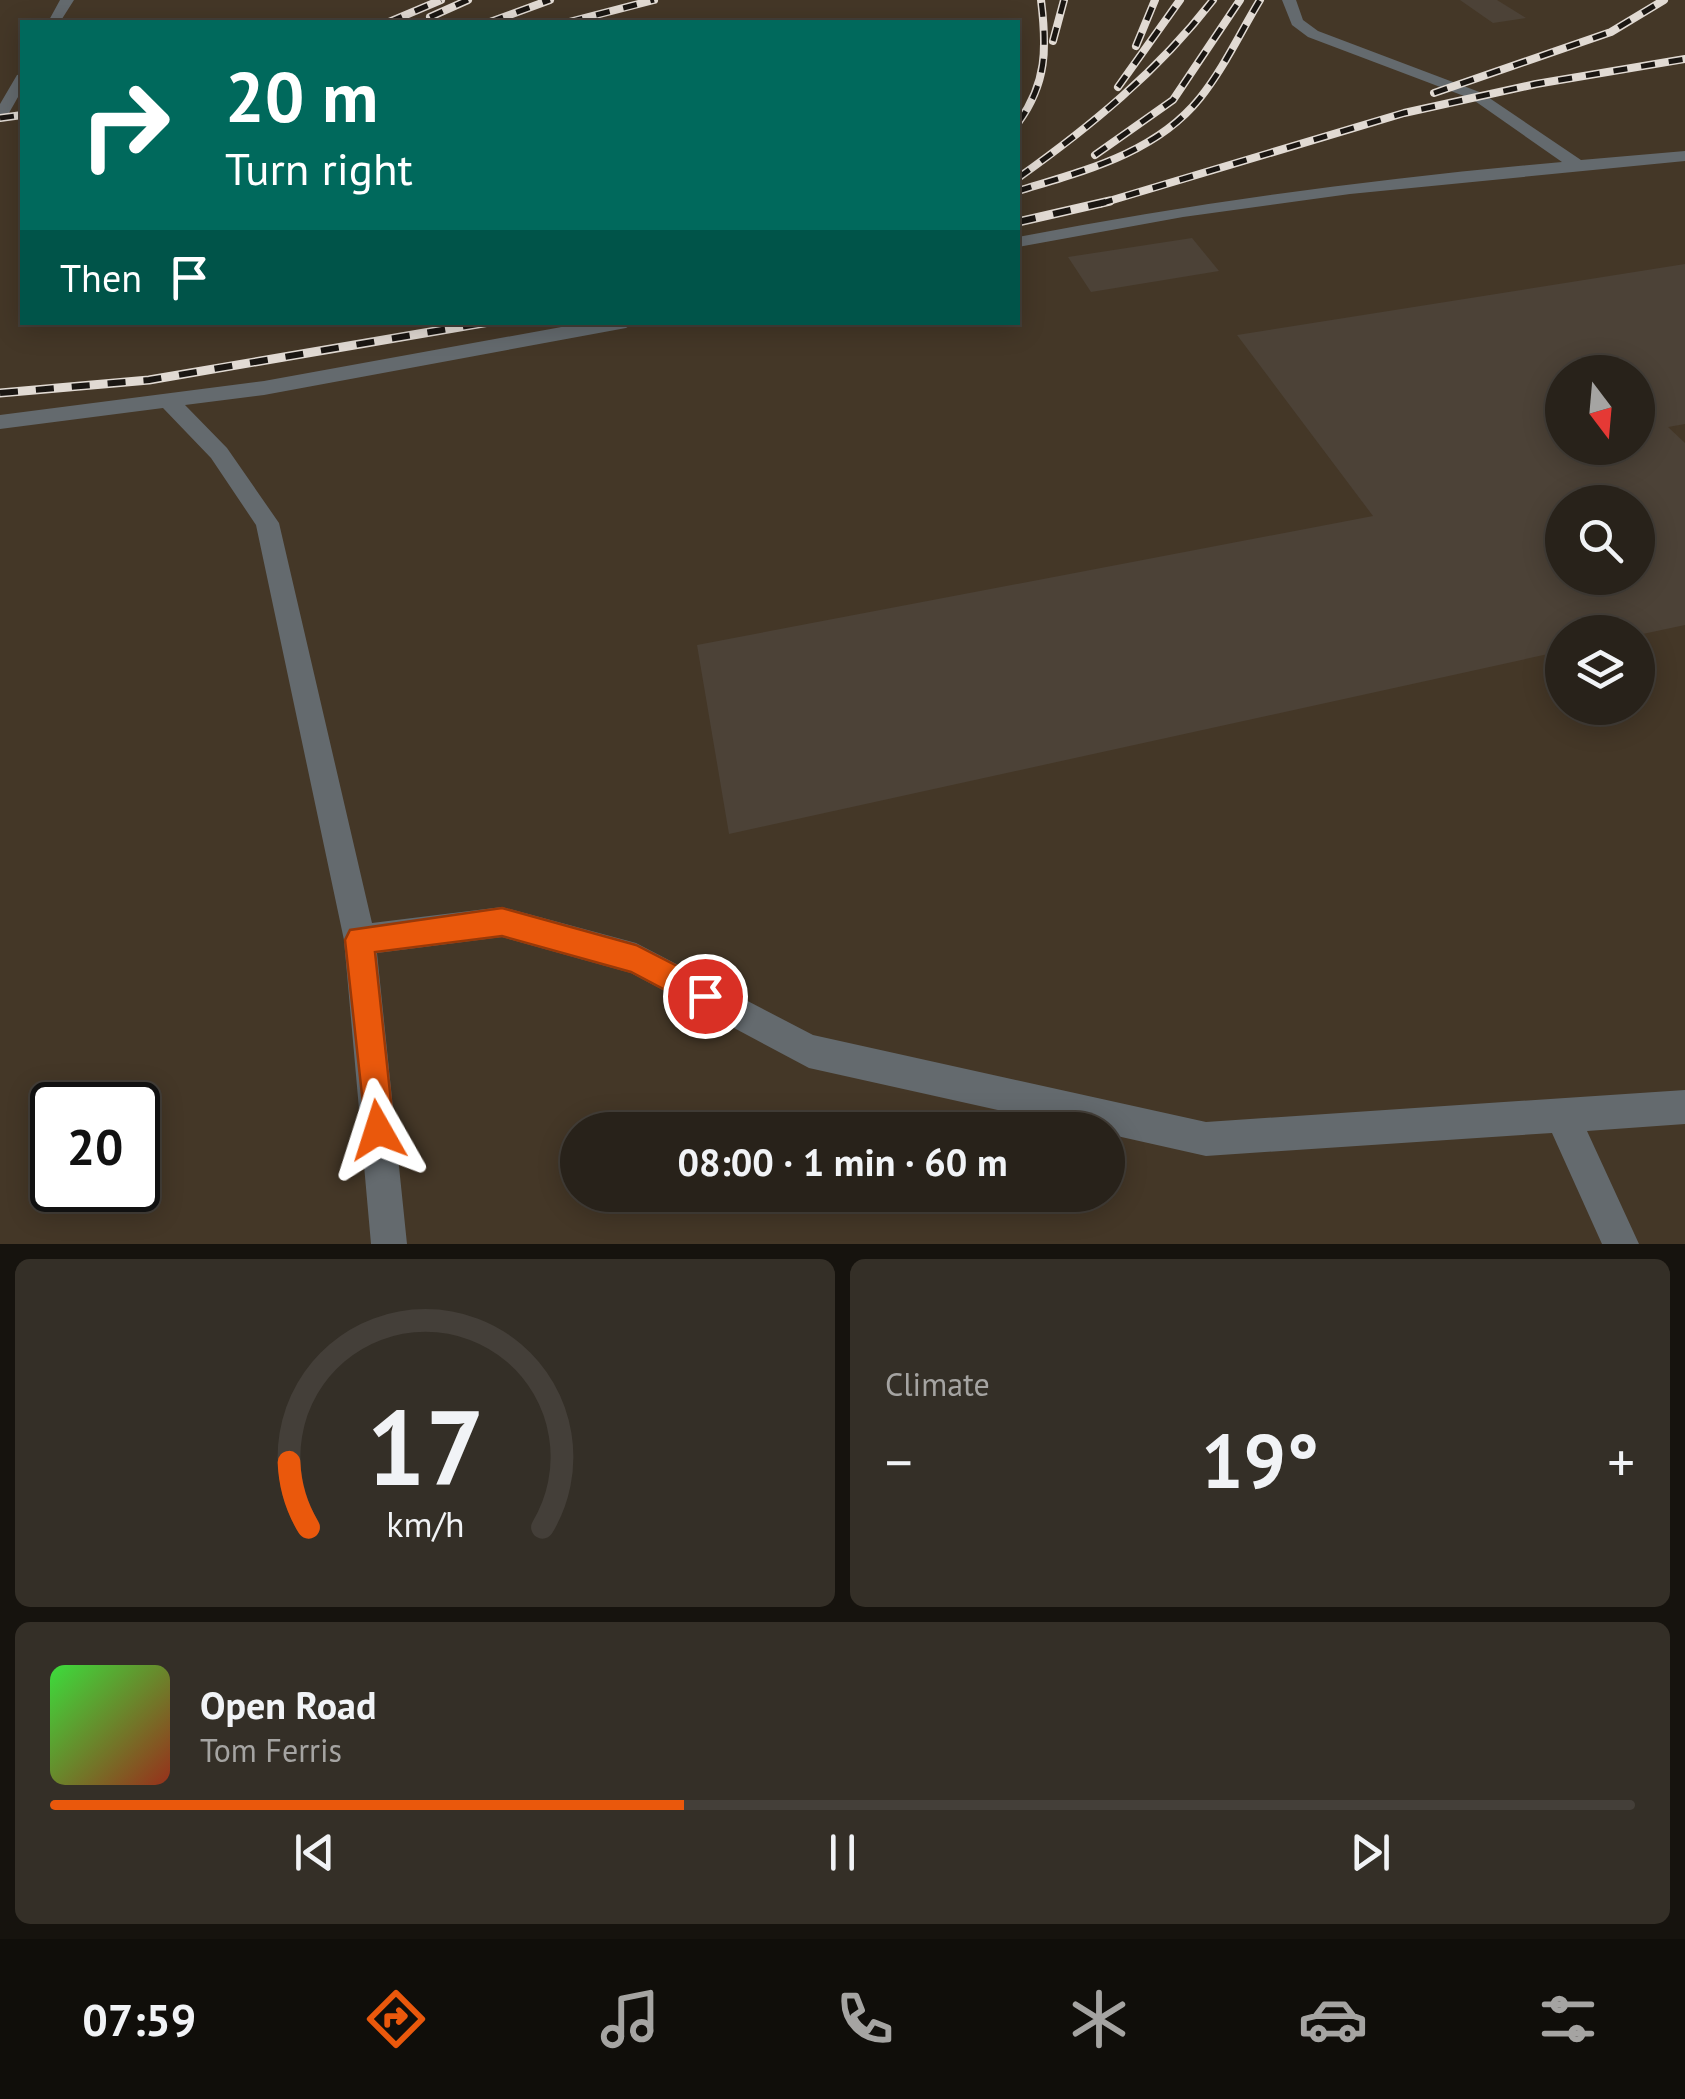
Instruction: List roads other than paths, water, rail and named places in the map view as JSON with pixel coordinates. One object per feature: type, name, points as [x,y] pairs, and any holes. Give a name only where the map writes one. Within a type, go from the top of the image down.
[{"type":"lane","points":[[1289,0],[1296,22],[1313,34],[1477,96],[1578,165]]},
{"type":"lane","points":[[0,117],[20,82]]},
{"type":"lane","points":[[1020,242],[1454,174],[1685,156]]},
{"type":"lane","points":[[0,422],[264,388],[610,325]]},
{"type":"lane","points":[[167,400],[219,453],[267,523],[360,940],[389,1244]]},
{"type":"lane","points":[[360,940],[502,922],[636,959],[809,1051],[1206,1139],[1685,1107]]},
{"type":"lane","points":[[1562,1115],[1621,1244]]},
{"type":"railway","points":[[394,20],[441,0]]},
{"type":"railway","points":[[430,17],[468,0]]},
{"type":"railway","points":[[495,20],[550,0]]},
{"type":"railway","points":[[577,20],[654,0]]},
{"type":"railway","points":[[1020,120],[1035,94],[1043,64],[1041,0]]},
{"type":"railway","points":[[1053,41],[1064,0]]},
{"type":"railway","points":[[1136,46],[1155,0]]},
{"type":"railway","points":[[1118,87],[1180,0]]},
{"type":"railway","points":[[1020,177],[1122,96],[1170,50],[1213,0]]},
{"type":"railway","points":[[1095,155],[1173,100],[1240,0]]},
{"type":"railway","points":[[1020,190],[1116,158],[1162,133],[1209,87],[1260,0]]},
{"type":"railway","points":[[1434,93],[1611,32],[1664,0]]},
{"type":"railway","points":[[1106,202],[1404,113],[1536,84],[1685,59]]},
{"type":"railway","points":[[0,118],[20,115]]},
{"type":"railway","points":[[1106,202],[1110,201]]},
{"type":"railway","points":[[1020,222],[1106,202]]},
{"type":"railway","points":[[1099,204],[1106,202]]},
{"type":"railway","points":[[0,393],[149,380],[471,325]]}]
